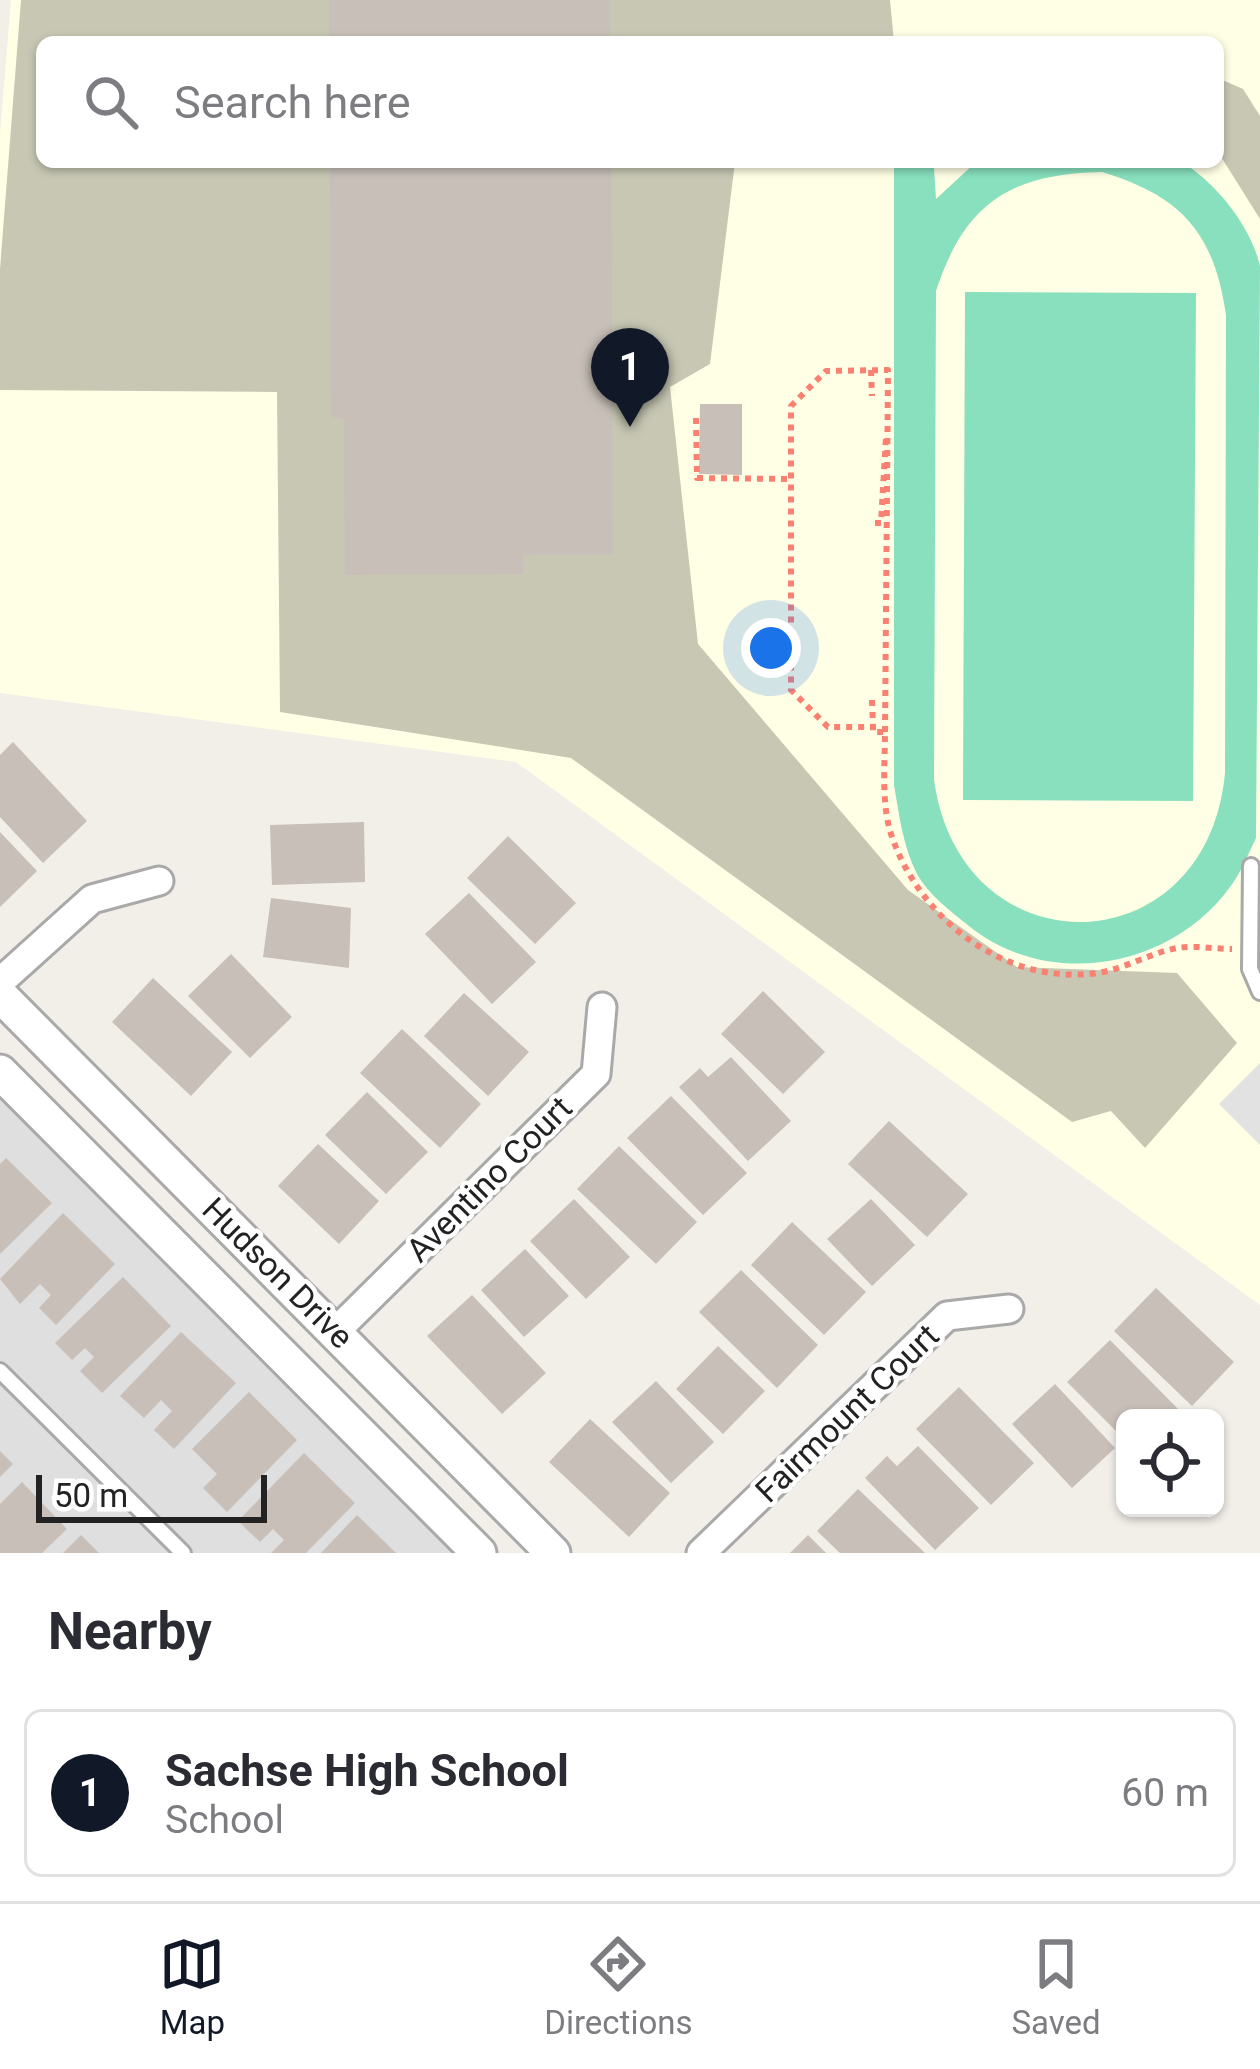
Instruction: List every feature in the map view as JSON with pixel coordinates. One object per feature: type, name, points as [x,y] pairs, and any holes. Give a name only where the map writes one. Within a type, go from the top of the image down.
[{"type":"street","points":[[0,982],[92,899],[159,881]]},
{"type":"street","name":"Hudson Drive","points":[[0,994],[553,1553]]},
{"type":"street","name":"Aventino Court","points":[[336,1331],[596,1074],[602,1007]]},
{"type":"street","name":"Hudson Drive","points":[[0,1072],[479,1553]]},
{"type":"street","name":"Fairmount Court","points":[[700,1553],[947,1316],[1009,1309]]},
{"type":"lane","points":[[1251,866],[1248,949],[1250,970],[1260,992]]},
{"type":"lane","points":[[0,1371],[183,1553]]},
{"type":"path","points":[[871,370],[872,396]]},
{"type":"path","points":[[873,727],[828,727],[791,690],[791,406],[826,371],[888,370],[885,805],[906,868],[947,923],[988,952],[1046,973],[1133,965],[1176,949],[1248,949]]},
{"type":"path","points":[[696,418],[697,478],[791,478]]},
{"type":"path","points":[[875,523],[881,523],[881,447],[887,434]]},
{"type":"path","points":[[872,700],[873,732],[885,732]]},
{"type":"shaded area","points":[[11,0],[1260,0],[1260,1305],[516,762],[0,693],[0,134]]},
{"type":"shaded area","points":[[21,0],[890,0],[893,36],[36,36],[36,168],[734,168],[710,364],[670,387],[698,644],[908,890],[1017,967],[1177,973],[1237,1043],[1145,1148],[1111,1111],[1072,1122],[571,758],[280,712],[277,392],[0,390],[0,269]]},
{"type":"shaded area","points":[[1224,81],[1243,89],[1260,116],[1260,219],[1224,162]]},
{"type":"shaded area","points":[[1260,1063],[1260,1145],[1219,1104]]},
{"type":"shaded area","points":[[0,1073],[462,1553],[0,1553]]},
{"type":"green space","points":[[894,168],[934,168],[936,199],[970,168],[1190,168],[1230,207],[1249,236],[1260,266],[1256,838],[1234,882],[1205,915],[1175,937],[1107,961],[1035,958],[1000,946],[969,926],[922,882],[902,830],[894,785]],"holes":[[[1102,172],[1153,193],[1189,221],[1202,240],[1213,261],[1226,315],[1225,773],[1208,837],[1176,884],[1132,912],[1083,922],[1033,914],[988,888],[954,843],[934,780],[936,291],[961,235],[977,215],[1017,187]]]},
{"type":"green space","points":[[965,292],[1196,293],[1193,801],[963,800]]},
{"type":"building","points":[[329,0],[610,0],[610,36],[329,36]]},
{"type":"building","points":[[330,168],[611,168],[613,554],[523,555],[523,574],[345,575],[344,420],[331,416]]},
{"type":"building","points":[[700,404],[742,404],[742,475],[699,474]]},
{"type":"building","points":[[13,742],[87,821],[43,863],[0,817],[0,755]]},
{"type":"building","points":[[364,822],[365,882],[272,885],[270,825]]},
{"type":"building","points":[[0,832],[37,871],[0,907]]},
{"type":"building","points":[[508,836],[576,903],[535,944],[467,878]]},
{"type":"building","points":[[469,893],[536,962],[492,1004],[425,934]]},
{"type":"building","points":[[271,898],[351,908],[349,968],[263,957]]},
{"type":"building","points":[[231,954],[292,1017],[250,1058],[188,996]]},
{"type":"building","points":[[153,978],[232,1052],[191,1096],[112,1022]]},
{"type":"building","points":[[763,991],[825,1052],[783,1094],[721,1034]]},
{"type":"building","points":[[464,993],[529,1052],[488,1096],[424,1036]]},
{"type":"building","points":[[402,1029],[481,1104],[440,1148],[360,1073]]},
{"type":"building","points":[[731,1057],[791,1121],[748,1161],[679,1087],[700,1068],[708,1077]]},
{"type":"building","points":[[367,1092],[428,1152],[386,1194],[325,1135]]},
{"type":"building","points":[[671,1096],[747,1173],[703,1215],[627,1138]]},
{"type":"building","points":[[889,1121],[968,1194],[927,1237],[848,1164]]},
{"type":"building","points":[[318,1144],[379,1201],[339,1244],[278,1186]]},
{"type":"building","points":[[619,1146],[697,1222],[656,1264],[577,1189]]},
{"type":"building","points":[[6,1158],[52,1203],[0,1254],[0,1164]]},
{"type":"building","points":[[574,1199],[630,1257],[586,1299],[530,1241]]},
{"type":"building","points":[[871,1199],[915,1245],[872,1286],[827,1239]]},
{"type":"building","points":[[63,1213],[115,1264],[56,1325],[39,1308],[51,1295],[40,1284],[20,1304],[0,1279]]},
{"type":"building","points":[[792,1222],[866,1292],[824,1335],[751,1265]]},
{"type":"building","points":[[525,1249],[569,1296],[524,1337],[481,1290]]},
{"type":"building","points":[[741,1270],[818,1345],[777,1388],[699,1312]]},
{"type":"building","points":[[123,1277],[171,1326],[102,1393],[80,1371],[94,1357],[85,1348],[72,1360],[55,1343]]},
{"type":"building","points":[[1156,1288],[1234,1362],[1192,1406],[1114,1331]]},
{"type":"building","points":[[472,1295],[546,1373],[502,1414],[427,1336]]},
{"type":"building","points":[[181,1332],[236,1383],[174,1449],[154,1430],[172,1411],[161,1400],[144,1418],[120,1396]]},
{"type":"building","points":[[1110,1340],[1178,1409],[1116,1409],[1116,1431],[1067,1382]]},
{"type":"building","points":[[718,1346],[765,1391],[723,1434],[676,1389]]},
{"type":"building","points":[[656,1381],[714,1442],[671,1483],[612,1422]]},
{"type":"building","points":[[1055,1384],[1115,1448],[1072,1488],[1012,1424]]},
{"type":"building","points":[[959,1387],[1034,1463],[991,1505],[916,1429]]},
{"type":"building","points":[[249,1392],[297,1440],[227,1512],[203,1488],[217,1474],[192,1449]]},
{"type":"building","points":[[590,1419],[670,1493],[629,1537],[549,1462]]},
{"type":"building","points":[[918,1446],[979,1508],[935,1550],[865,1478],[887,1456],[897,1466]]},
{"type":"building","points":[[0,1451],[13,1464],[0,1477]]},
{"type":"building","points":[[304,1453],[355,1503],[306,1553],[271,1553],[284,1540],[273,1529],[260,1542],[238,1521]]},
{"type":"building","points":[[22,1482],[67,1529],[42,1553],[0,1553],[0,1504]]},
{"type":"building","points":[[858,1489],[925,1553],[840,1553],[817,1531]]},
{"type":"building","points":[[357,1515],[396,1553],[321,1553]]},
{"type":"building","points":[[81,1535],[99,1553],[63,1553]]},
{"type":"building","points":[[808,1535],[826,1553],[790,1553]]},
{"type":"place","name":"Sachse High School","points":[[630,427]]}]
